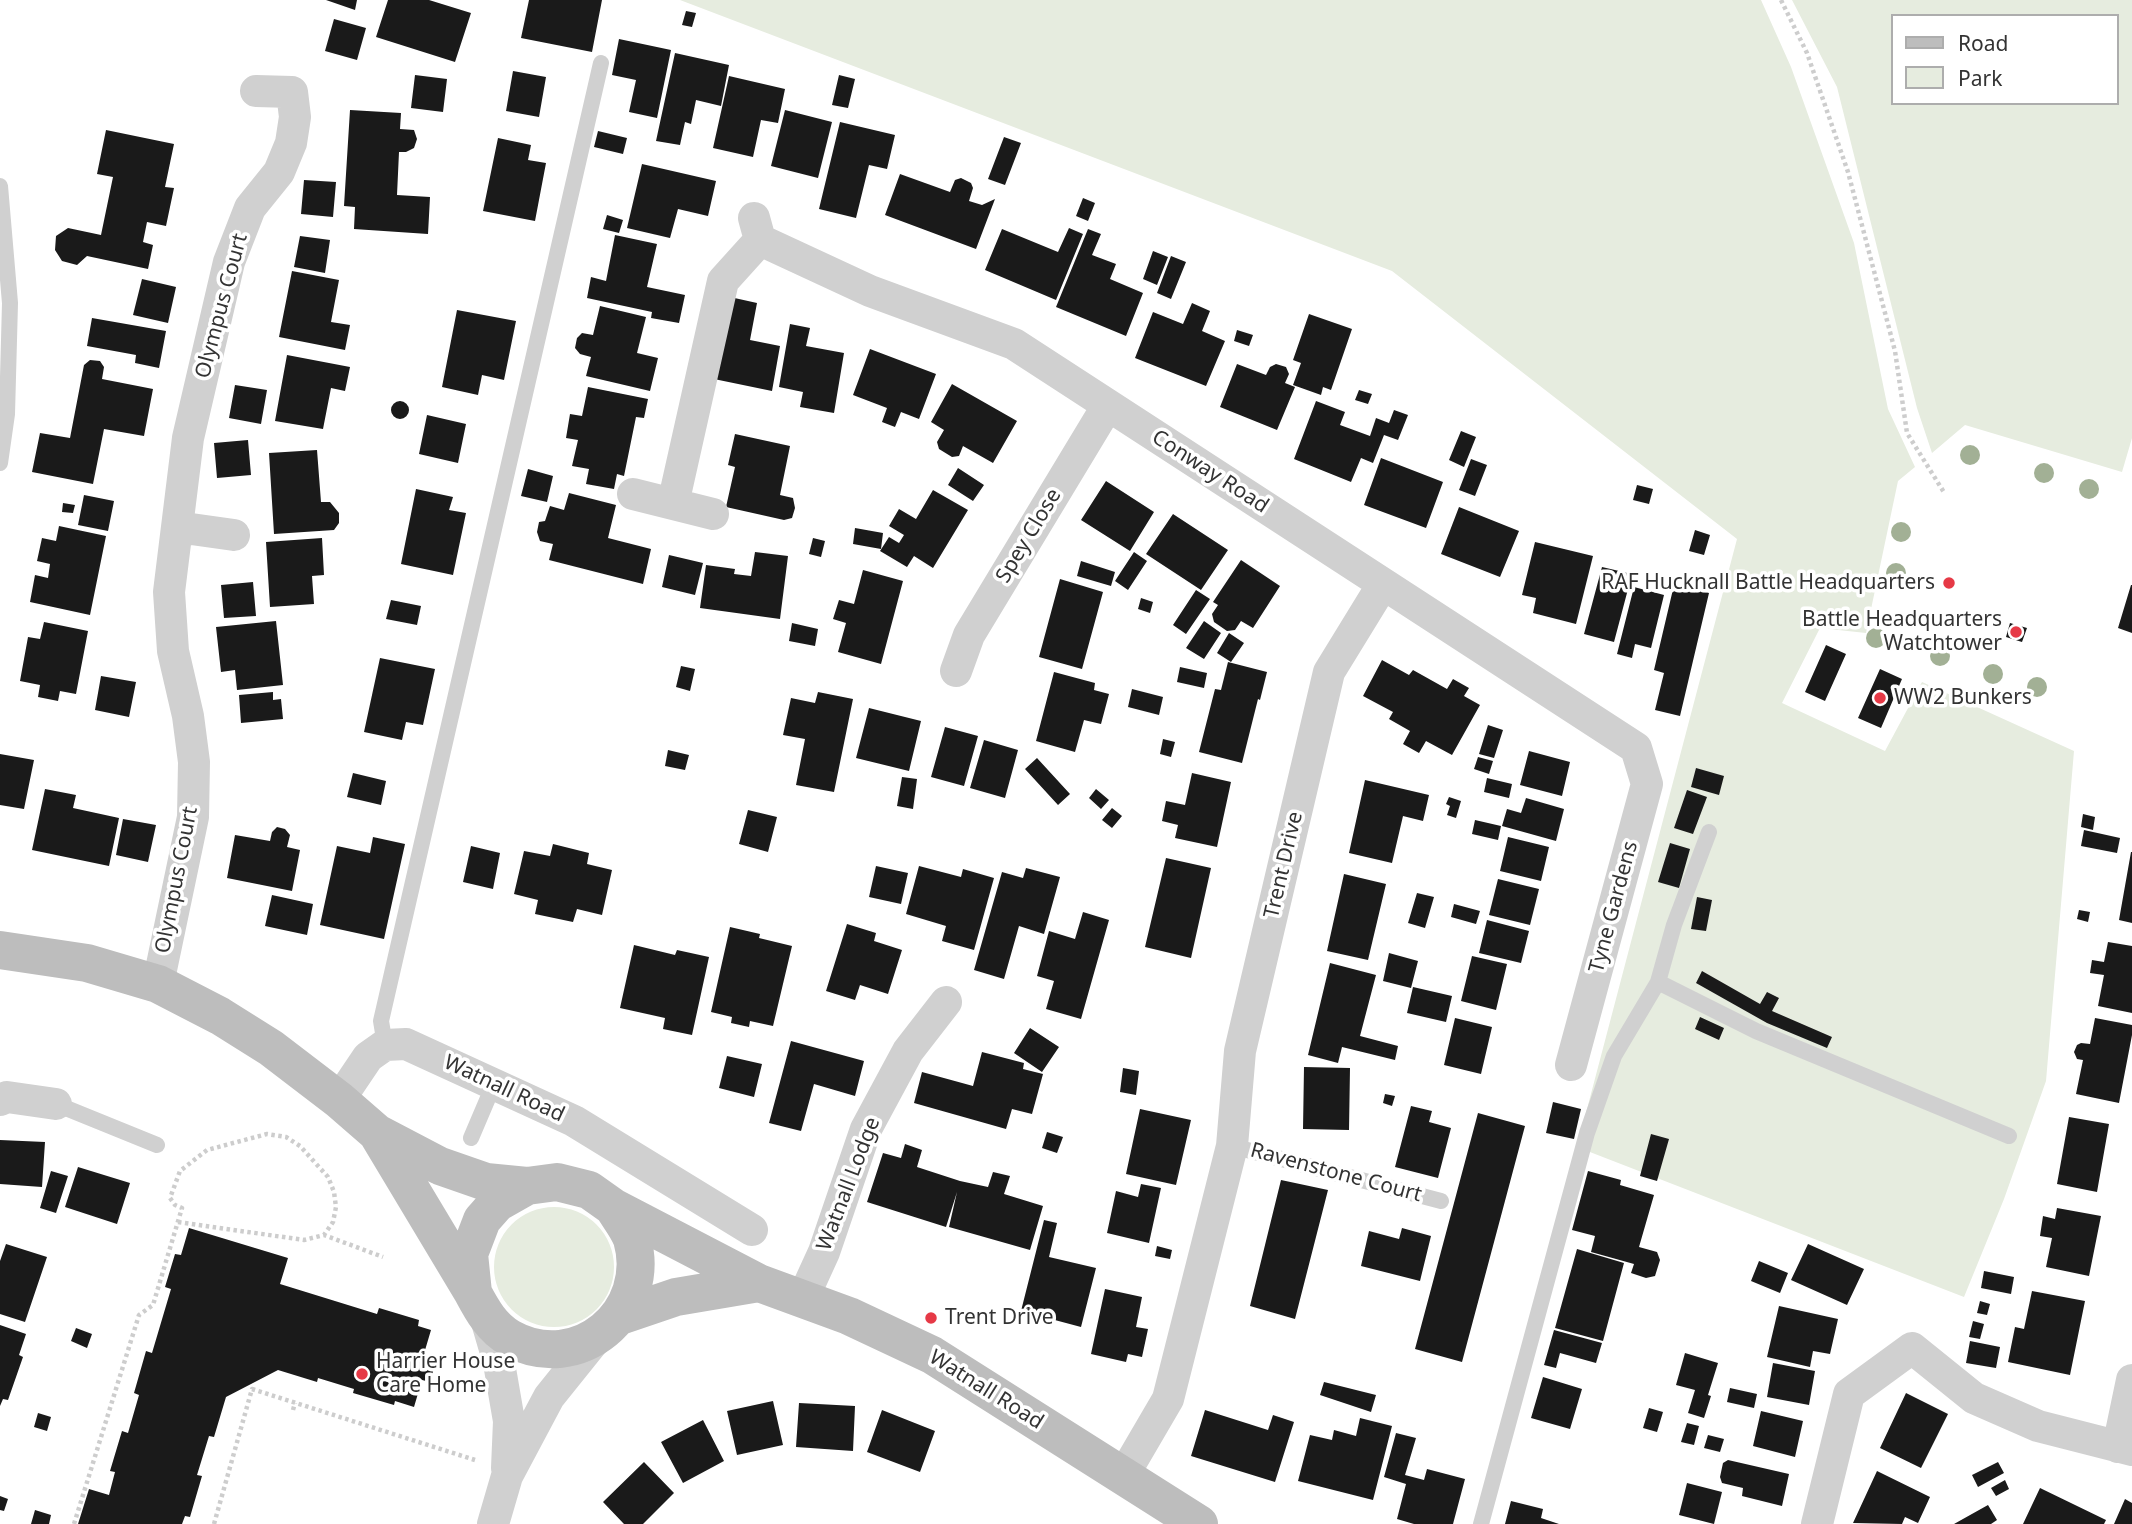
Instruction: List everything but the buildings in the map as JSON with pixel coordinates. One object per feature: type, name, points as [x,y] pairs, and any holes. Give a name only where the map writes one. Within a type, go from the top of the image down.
[{"type":"main road","name":"Watnall Road","points":[[0,950],[87,962],[158,984],[220,1016],[271,1048],[377,1133],[440,1166],[486,1182],[527,1186],[557,1182],[589,1190],[613,1207],[759,1283],[849,1316],[932,1355],[1199,1524]]},
{"type":"main road","name":"Watnall Road","points":[[377,1133],[479,1304],[509,1337],[541,1349],[570,1348],[609,1326],[676,1297],[759,1283]]},
{"type":"main road","name":"Watnall Road","points":[[479,1304],[469,1254],[482,1220],[497,1203],[527,1186]]},
{"type":"main road","name":"Watnall Road","points":[[609,1326],[634,1288],[636,1261],[631,1236],[613,1207]]},
{"type":"street","name":"Olympus Court","points":[[158,984],[193,817],[194,762],[188,716],[173,651],[169,592],[188,438],[229,261],[250,208],[279,172],[291,143],[295,117],[292,92],[256,91]]},
{"type":"street","name":"Conway Road","points":[[673,504],[723,281],[757,229],[870,291],[1014,344],[1636,748]]},
{"type":"street","name":"Spey Close","points":[[956,671],[969,635],[1108,405]]},
{"type":"street","points":[[633,494],[713,514]]},
{"type":"street","points":[[177,527],[234,535]]},
{"type":"street","name":"Trent Drive","points":[[1123,1476],[1168,1399],[1232,1146],[1240,1051],[1329,672],[1383,584]]},
{"type":"street","name":"Tyne Gardens","points":[[1571,1065],[1647,784],[1636,748]]},
{"type":"street","name":"Watnall Lodge","points":[[803,1298],[824,1252],[866,1129],[908,1051],[946,1002]]},
{"type":"street","name":"Watnall Road","points":[[385,1045],[406,1044],[574,1121],[752,1230]]},
{"type":"street","points":[[339,1100],[368,1057],[385,1045]]},
{"type":"street","points":[[0,1100],[7,1097],[56,1104]]},
{"type":"street","points":[[479,1304],[499,1363],[509,1421],[496,1470],[493,1524]]},
{"type":"street","points":[[496,1470],[549,1397],[609,1326]]},
{"type":"street","points":[[1817,1524],[1849,1394],[1912,1348],[1974,1398],[2038,1426],[2125,1448],[2132,1380]]},
{"type":"lane","points":[[385,1045],[381,1021],[601,63]]},
{"type":"lane","points":[[0,186],[10,303],[7,414],[0,463]]},
{"type":"lane","points":[[1481,1524],[1587,1133],[1615,1056],[1658,982],[1674,925],[1709,832]]},
{"type":"lane","points":[[1658,982],[1756,1031],[2009,1136]]},
{"type":"lane","points":[[471,1138],[494,1084]]},
{"type":"lane","points":[[56,1104],[157,1145]]},
{"type":"lane","name":"Ravenstone Court","points":[[1232,1146],[1441,1200]]},
{"type":"path","points":[[1781,0],[1807,53],[1848,173],[1895,351],[1908,433],[1945,494]]},
{"type":"path","points":[[74,1524],[139,1315],[153,1305],[178,1222],[182,1208],[175,1205],[170,1198],[180,1171],[208,1150],[267,1134],[286,1138],[300,1146],[328,1177],[334,1192],[336,1208],[333,1222],[324,1236]]},
{"type":"path","points":[[178,1222],[304,1240],[324,1236],[383,1256]]},
{"type":"path","points":[[214,1524],[252,1389],[496,1470]]},
{"type":"path","points":[[293,1410],[295,1403]]},
{"type":"green space","points":[[680,0],[1761,0],[1791,67],[1854,243],[1888,409],[1915,467],[1898,481],[1866,633],[1820,628],[1782,703],[1885,751],[1922,682],[2074,751],[2046,1081],[2004,1199],[1964,1297],[1577,1147],[1737,539],[1392,271]]},
{"type":"green space","points":[[1792,0],[2132,0],[2132,438],[2122,472],[1965,425],[1932,453],[1917,408],[1837,87]]},
{"type":"green space","points":[[554,1207],[577,1212],[596,1225],[609,1244],[614,1267],[609,1290],[596,1309],[577,1322],[554,1327],[531,1322],[512,1309],[499,1290],[494,1267],[499,1244],[512,1225],[531,1212]]},
{"type":"place","name":"RAF Hucknall Battle Headquarters","points":[[1949,583]]},
{"type":"place","name":"Battle Headquarters Watchtower","points":[[2016,632]]},
{"type":"place","name":"WW2 Bunkers","points":[[1880,698]]},
{"type":"place","name":"Trent Drive","points":[[931,1318]]},
{"type":"place","name":"Harrier House Care Home","points":[[362,1374]]}]
